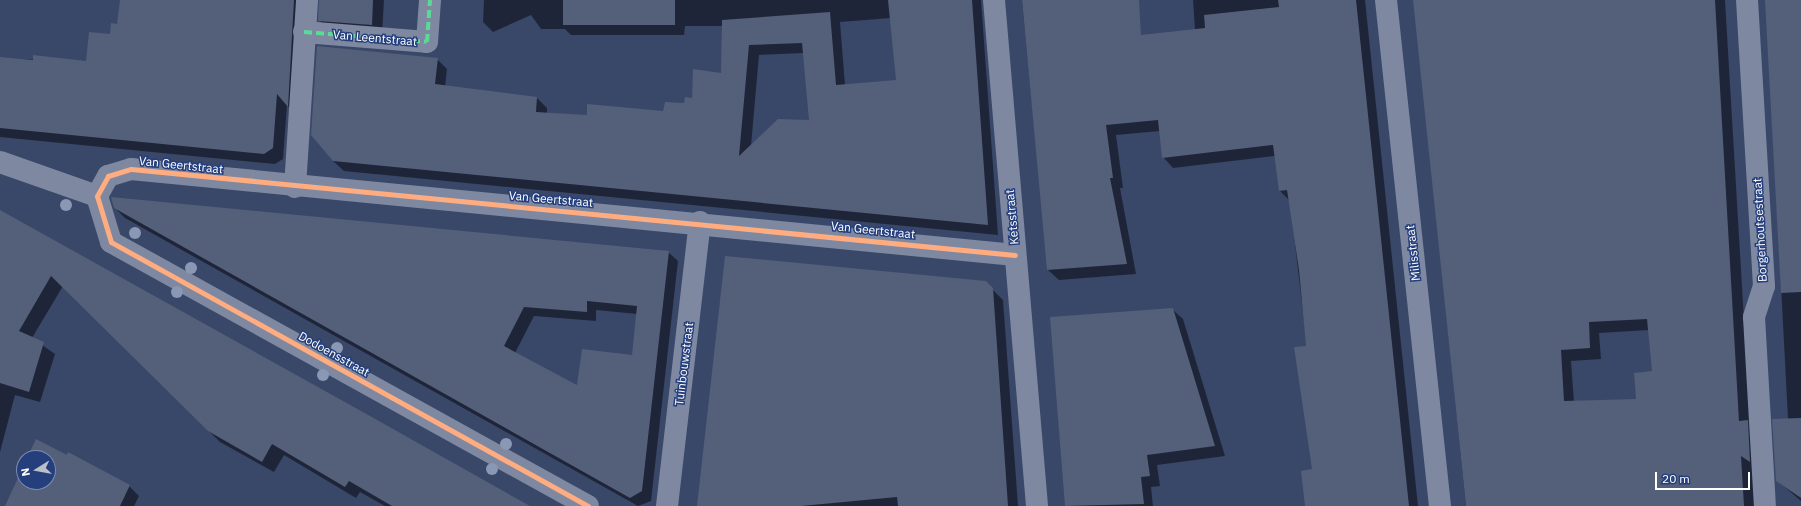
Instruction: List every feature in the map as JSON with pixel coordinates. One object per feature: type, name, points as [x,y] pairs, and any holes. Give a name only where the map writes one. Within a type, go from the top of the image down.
[{"type":"street","points":[[295,187],[307,0]]},
{"type":"street","name":"Van Leentstraat","points":[[304,32],[427,42],[430,0]]},
{"type":"street","name":"Ketsstraat","points":[[994,0],[1037,506]]},
{"type":"street","name":"Milisstraat","points":[[1386,0],[1440,506]]},
{"type":"street","name":"Borgerhoutsestraat","points":[[1746,0],[1764,286],[1754,318],[1765,506]]},
{"type":"street","points":[[0,162],[97,196]]},
{"type":"street","name":"Van Geertstraat","points":[[97,196],[108,176],[131,169],[295,187],[700,222],[1015,255]]},
{"type":"street","name":"Dodoensstraat","points":[[97,196],[111,242],[588,506]]},
{"type":"street","name":"Tuinbouwstraat","points":[[667,506],[700,222]]},
{"type":"building","points":[[120,0],[294,0],[288,107],[277,94],[273,148],[264,154],[0,128],[0,57],[33,60],[33,55],[86,61],[89,32],[110,34],[111,23],[117,24]]},
{"type":"building","points":[[319,0],[373,0],[372,25],[318,21]]},
{"type":"building","points":[[563,0],[675,0],[675,25],[563,25]]},
{"type":"building","points":[[888,0],[972,0],[988,225],[333,161],[311,135],[317,46],[438,58],[435,84],[537,97],[536,112],[587,115],[587,104],[663,111],[665,102],[684,103],[685,97],[692,98],[693,69],[721,73],[722,20],[830,12],[836,85],[896,80]],"holes":[[[802,43],[809,120],[778,119],[739,156],[749,45]]]},
{"type":"building","points":[[1022,0],[1139,0],[1141,35],[1205,28],[1204,15],[1279,7],[1278,0],[1356,0],[1409,506],[1305,506],[1301,471],[1312,469],[1294,347],[1306,346],[1299,270],[1287,190],[1279,191],[1273,145],[1162,158],[1158,120],[1106,125],[1113,178],[1110,178],[1127,264],[1047,270]]},
{"type":"building","points":[[1413,0],[1715,0],[1739,421],[1748,420],[1750,462],[1741,456],[1744,506],[1466,506]],"holes":[[[1647,319],[1652,371],[1634,373],[1636,399],[1564,401],[1561,350],[1590,348],[1589,322]]]},
{"type":"building","points":[[1765,0],[1801,0],[1801,292],[1781,293]]},
{"type":"building","points":[[111,197],[669,251],[642,491],[630,498],[114,208]],"holes":[[[587,301],[637,306],[632,355],[582,349],[577,385],[504,346],[524,307],[587,312]]]},
{"type":"building","points":[[0,210],[530,506],[392,506],[349,481],[345,487],[272,444],[262,462],[208,431],[51,276],[19,331],[44,342],[29,392],[0,383]]},
{"type":"building","points":[[725,256],[986,281],[993,288],[1008,506],[898,506],[897,497],[801,506],[697,506]]},
{"type":"building","points":[[1173,308],[1215,446],[1147,455],[1150,476],[1141,477],[1144,504],[1065,506],[1050,317]]},
{"type":"building","points":[[1801,418],[1801,498],[1776,481],[1772,419]]},
{"type":"building","points":[[36,439],[67,455],[68,452],[130,485],[120,506],[5,506],[16,482],[16,490],[56,490],[56,450],[31,450]]},
{"type":"marked path","points":[[304,32],[427,42],[430,0]]},
{"type":"cycle path","points":[[588,506],[111,242],[97,196],[108,176],[131,169],[1015,255]]}]
